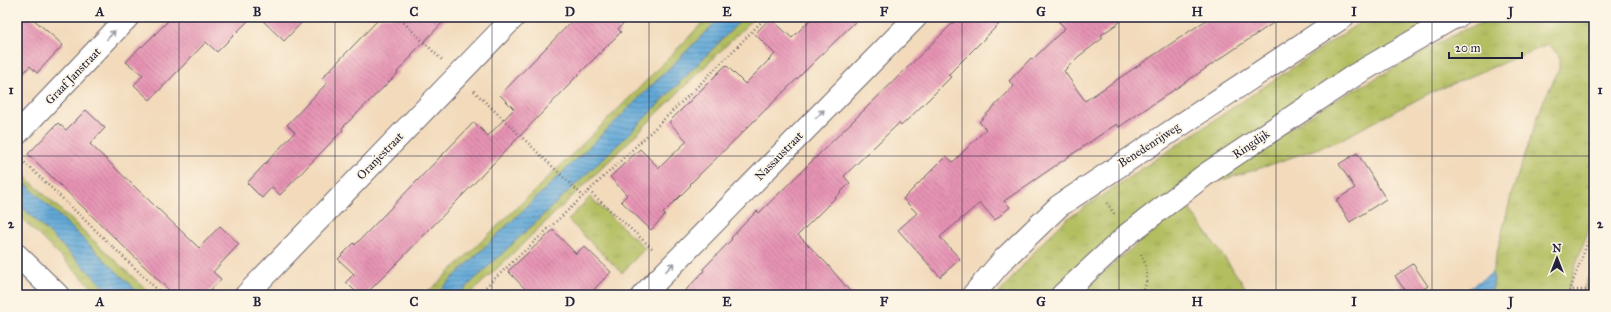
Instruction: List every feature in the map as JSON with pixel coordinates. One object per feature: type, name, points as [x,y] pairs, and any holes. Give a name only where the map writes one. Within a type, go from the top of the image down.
[{"type":"street","name":"Graaf Janstraat","points":[[17,134],[128,17]]},
{"type":"street","name":"Oranjestraat","points":[[246,295],[514,17]]},
{"type":"street","name":"Nassaustraat","points":[[643,295],[916,17]]},
{"type":"street","name":"Benedenrijweg","points":[[973,295],[1004,259],[1059,206],[1343,17]]},
{"type":"street","name":"Ringdijk","points":[[1062,295],[1128,234],[1205,175],[1355,75],[1451,19],[1457,17]]},
{"type":"street","points":[[17,255],[58,295]]},
{"type":"path","points":[[477,295],[589,191],[739,46],[766,17]]},
{"type":"path","points":[[17,155],[163,295]]},
{"type":"path","points":[[554,168],[583,196]]},
{"type":"path","points":[[1093,182],[1128,234],[1144,261],[1147,275],[1142,295]]},
{"type":"path","points":[[589,191],[654,250],[678,260]]},
{"type":"path","points":[[1568,295],[1594,224]]},
{"type":"path","points":[[1569,290],[1594,290]]},
{"type":"green space","points":[[708,17],[721,17],[616,121],[435,295],[425,295],[604,123]]},
{"type":"green space","points":[[744,17],[755,17],[600,170],[469,295],[458,295],[630,133]]},
{"type":"green space","points":[[1368,17],[1444,17],[1054,295],[998,295],[1042,243],[1067,219]]},
{"type":"green space","points":[[1497,17],[1594,17],[1594,216],[1577,261],[1567,295],[1491,295],[1494,280],[1492,273],[1512,192],[1543,102],[1559,69],[1559,56],[1549,44],[1428,94],[1336,142],[1206,185],[1322,108],[1461,31]]},
{"type":"green space","points":[[17,169],[152,295],[141,295],[23,181],[17,186]]},
{"type":"green space","points":[[590,197],[645,248],[622,273],[568,220]]},
{"type":"green space","points":[[17,202],[113,295],[100,295],[17,214]]},
{"type":"green space","points":[[1186,204],[1251,295],[1079,295],[1114,263]]},
{"type":"green space","points":[[1594,262],[1594,295],[1581,295]]},
{"type":"water","points":[[721,17],[744,17],[630,133],[458,295],[435,295],[616,121]]},
{"type":"water","points":[[23,181],[141,295],[113,295],[17,202],[17,186]]},
{"type":"water","points":[[1492,273],[1494,280],[1491,295],[1481,295],[1481,293],[1478,293],[1458,295]]},
{"type":"building","points":[[17,17],[31,17],[63,45],[37,73],[30,66],[17,80]]},
{"type":"building","points":[[172,17],[252,17],[217,52],[206,42],[150,100],[134,85],[143,75],[126,62]]},
{"type":"building","points":[[259,17],[307,17],[284,41]]},
{"type":"building","points":[[381,17],[448,17],[411,55],[412,56],[397,72],[398,73],[342,128],[343,130],[280,195],[272,187],[262,198],[247,183],[295,132],[287,125],[327,83],[322,78]]},
{"type":"building","points":[[576,17],[629,17],[618,29],[621,32],[400,260],[365,295],[359,295],[346,282],[354,274],[338,259],[354,243],[355,245],[474,122],[488,136],[514,109],[500,95]]},
{"type":"building","points":[[813,17],[860,17],[690,184],[691,185],[663,213],[665,215],[651,230],[621,201],[627,195],[610,177],[640,149],[659,168],[687,141],[669,122],[726,65],[745,84],[775,54],[755,34],[770,18],[792,38]]},
{"type":"building","points":[[959,17],[1006,17],[948,75],[951,77],[929,99],[901,126],[899,123],[844,176],[850,183],[798,235],[827,264],[853,295],[681,295],[757,211],[759,213]]},
{"type":"building","points":[[1054,17],[1127,17],[1101,35],[1103,38],[1079,56],[1064,71],[1085,101],[1211,17],[1282,17],[1119,127],[1117,124],[1109,129],[1004,201],[1010,207],[995,220],[980,203],[940,237],[960,259],[940,277],[898,230],[917,213],[903,199],[946,156],[953,162],[986,129],[979,122],[1014,86],[1009,81],[1031,58],[1032,60],[1065,28]]},
{"type":"building","points":[[86,110],[105,128],[90,144],[199,248],[220,226],[239,244],[213,272],[221,279],[206,295],[174,295],[28,154],[58,123],[66,130]]},
{"type":"building","points":[[1357,153],[1386,199],[1350,222],[1336,200],[1355,188],[1339,164]]},
{"type":"building","points":[[553,230],[576,254],[584,246],[611,272],[596,287],[591,295],[531,295],[508,271]]},
{"type":"building","points":[[1413,264],[1428,286],[1414,295],[1408,295],[1395,276]]}]
